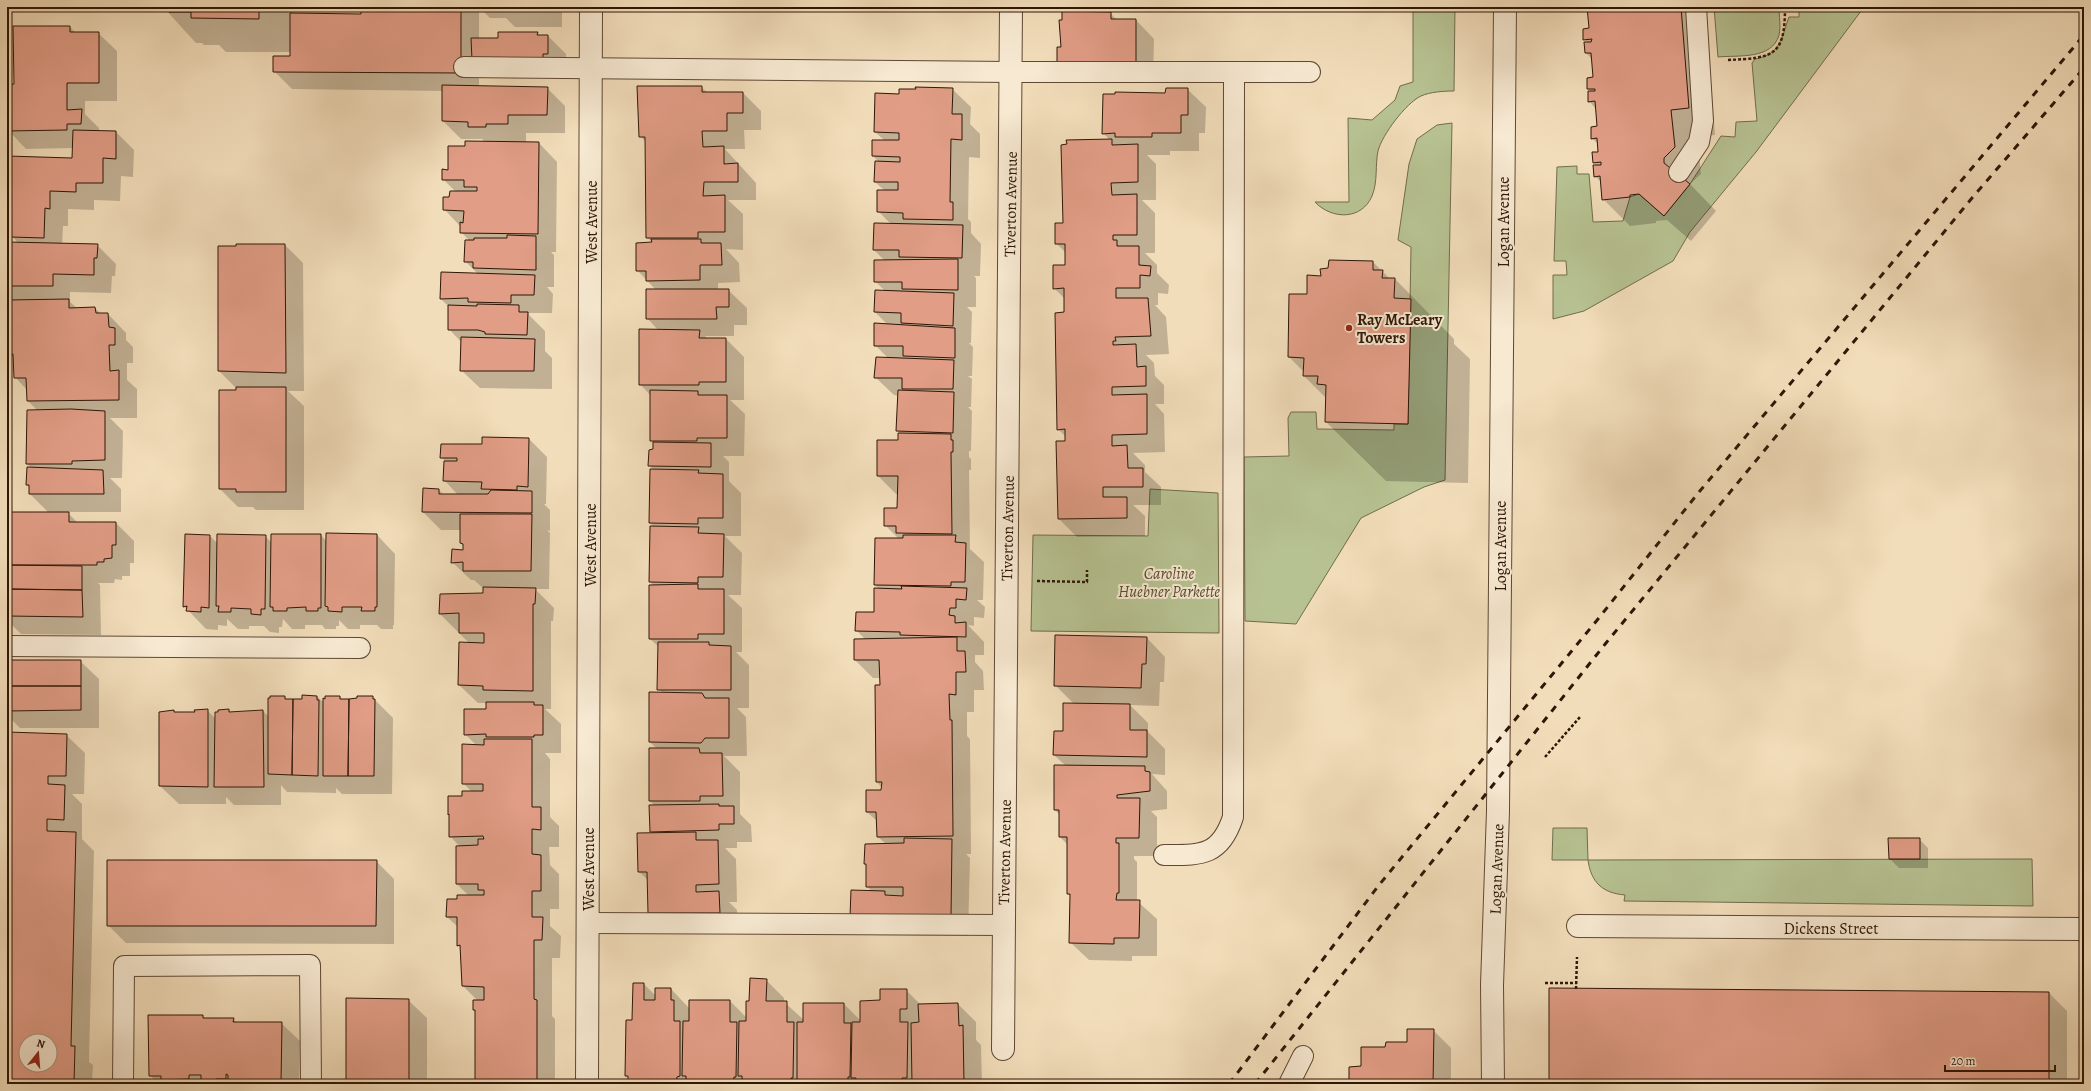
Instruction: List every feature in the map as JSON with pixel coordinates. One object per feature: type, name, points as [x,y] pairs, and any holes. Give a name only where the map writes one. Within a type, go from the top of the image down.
[{"type":"street","name":"West Avenue","points":[[588,1084],[592,7]]},
{"type":"street","name":"Tiverton Avenue","points":[[1003,1049],[1011,7]]},
{"type":"street","name":"Logan Avenue","points":[[1493,1084],[1492,985],[1498,811],[1505,7]]},
{"type":"street","name":"Dickens Street","points":[[1578,926],[2084,929]]},
{"type":"lane","points":[[1679,172],[1699,142],[1703,121],[1696,7]]},
{"type":"lane","points":[[464,67],[1011,72],[1310,72]]},
{"type":"lane","points":[[1164,854],[1199,855],[1216,846],[1228,834],[1234,817],[1234,73]]},
{"type":"lane","points":[[7,646],[360,648]]},
{"type":"lane","points":[[588,923],[1003,925]]},
{"type":"lane","points":[[123,1084],[124,966],[287,965],[310,965],[311,1084]]},
{"type":"lane","points":[[1289,1084],[1303,1056]]},
{"type":"path","points":[[1700,61],[1755,59],[1765,57],[1774,52],[1780,44],[1783,34],[1785,7]]},
{"type":"path","points":[[1036,581],[1086,582],[1087,570]]},
{"type":"path","points":[[1545,757],[1580,716]]},
{"type":"path","points":[[1545,983],[1577,983],[1576,989]]},
{"type":"green space","points":[[1413,7],[1455,7],[1454,91],[1437,92],[1421,96],[1409,105],[1389,128],[1380,144],[1377,156],[1374,191],[1367,204],[1361,210],[1346,215],[1330,212],[1315,202],[1349,202],[1348,118],[1372,120],[1395,100],[1400,86],[1413,82]]},
{"type":"green space","points":[[1714,7],[1779,7],[1780,32],[1775,43],[1769,49],[1753,55],[1718,57]]},
{"type":"green space","points":[[1846,7],[1864,7],[1756,152],[1690,232],[1673,261],[1584,311],[1553,319],[1553,275],[1567,275],[1566,261],[1554,261],[1557,167],[1577,166],[1577,174],[1589,174],[1593,222],[1623,221],[1630,197],[1639,194],[1664,216],[1690,184],[1721,136],[1735,137],[1736,122],[1757,121],[1752,63],[1755,59],[1764,57],[1775,49],[1782,39],[1789,17],[1799,17],[1799,10],[1846,9]]},
{"type":"green space","points":[[1452,123],[1445,480],[1424,487],[1361,518],[1296,624],[1245,621],[1244,457],[1289,456],[1288,418],[1291,412],[1316,412],[1317,429],[1394,430],[1394,424],[1408,424],[1411,247],[1398,240],[1409,164],[1417,139],[1437,125]]},
{"type":"green space","name":"Caroline Huebner Parkette","points":[[1150,489],[1218,493],[1219,633],[1031,631],[1033,535],[1148,536]]},
{"type":"green space","points":[[1553,828],[1587,828],[1588,860],[1552,860]]},
{"type":"green space","points":[[2032,859],[2033,906],[1624,901],[1625,895],[1610,892],[1599,885],[1592,874],[1588,860]]},
{"type":"building","points":[[162,7],[259,7],[259,19],[191,18],[191,12],[169,12],[169,9],[162,10]]},
{"type":"building","points":[[361,7],[461,7],[461,73],[273,72],[273,56],[290,56],[290,13],[361,14]]},
{"type":"building","points":[[495,7],[544,7],[544,9],[495,9]]},
{"type":"building","points":[[1587,7],[1681,7],[1689,108],[1671,110],[1675,147],[1664,158],[1664,163],[1690,184],[1664,216],[1639,194],[1630,195],[1630,197],[1602,200],[1600,176],[1594,177],[1593,165],[1601,165],[1601,162],[1593,163],[1592,152],[1598,152],[1597,138],[1591,139],[1591,127],[1597,126],[1595,101],[1588,102],[1588,91],[1595,91],[1595,89],[1587,89],[1587,78],[1593,77],[1591,53],[1585,53],[1584,42],[1591,42],[1592,39],[1583,40],[1583,29],[1589,28]]},
{"type":"building","points":[[1062,11],[1111,12],[1111,19],[1136,19],[1136,62],[1109,62],[1109,65],[1057,64],[1057,47],[1061,47],[1059,20],[1062,20]]},
{"type":"building","points":[[13,26],[70,26],[70,32],[99,32],[99,83],[67,83],[67,110],[82,109],[81,124],[67,124],[67,130],[7,131],[7,85],[14,84]]},
{"type":"building","points":[[498,32],[538,32],[537,35],[548,35],[548,54],[543,54],[543,59],[472,60],[471,38],[498,38]]},
{"type":"building","points":[[442,85],[548,87],[547,115],[508,115],[508,124],[486,124],[486,127],[468,127],[468,122],[442,121]]},
{"type":"building","points":[[637,86],[702,86],[702,92],[743,92],[743,113],[727,113],[727,131],[702,131],[703,147],[724,146],[724,164],[738,163],[738,182],[704,182],[703,196],[725,195],[725,232],[698,232],[698,238],[646,238],[645,137],[639,137]]},
{"type":"building","points":[[915,87],[953,88],[952,114],[962,114],[962,140],[951,139],[950,202],[953,202],[953,220],[903,219],[903,213],[877,212],[877,190],[898,190],[898,182],[874,182],[875,161],[900,162],[900,157],[872,156],[872,140],[899,140],[899,133],[874,132],[875,93],[899,94],[899,89],[916,89]]},
{"type":"building","points":[[1166,88],[1188,88],[1188,115],[1181,115],[1181,133],[1152,133],[1152,137],[1115,137],[1115,133],[1102,134],[1103,94],[1115,94],[1115,92],[1165,93]]},
{"type":"building","points":[[73,130],[116,131],[116,159],[103,158],[103,183],[76,183],[76,192],[50,191],[50,209],[45,208],[44,238],[11,237],[11,206],[7,206],[7,156],[72,158]]},
{"type":"building","points":[[1112,139],[1112,145],[1138,144],[1138,182],[1111,183],[1112,195],[1137,194],[1137,235],[1113,235],[1113,240],[1117,240],[1117,246],[1139,246],[1139,265],[1151,266],[1150,276],[1140,275],[1140,288],[1116,288],[1116,298],[1148,298],[1151,336],[1115,337],[1116,341],[1113,341],[1113,345],[1136,344],[1137,367],[1146,366],[1146,386],[1112,387],[1112,395],[1147,394],[1147,434],[1112,435],[1112,446],[1127,445],[1128,468],[1143,468],[1143,487],[1103,487],[1103,497],[1127,497],[1127,518],[1058,519],[1056,441],[1065,441],[1065,429],[1057,430],[1055,313],[1064,312],[1064,288],[1053,289],[1053,265],[1065,265],[1065,244],[1055,244],[1055,223],[1063,223],[1061,145],[1067,144],[1066,140]]},
{"type":"building","points":[[465,141],[539,142],[538,234],[460,233],[460,222],[463,223],[464,211],[443,210],[443,197],[449,197],[450,191],[477,191],[477,187],[464,187],[464,180],[442,180],[442,169],[448,170],[448,146],[465,146]]},
{"type":"building","points":[[874,223],[963,225],[962,258],[899,257],[899,250],[873,250]]},
{"type":"building","points":[[507,235],[536,236],[536,270],[473,268],[473,262],[464,262],[465,240],[474,240],[474,238],[507,238]]},
{"type":"building","points":[[651,239],[701,239],[701,243],[721,243],[722,265],[700,265],[700,280],[646,281],[646,271],[636,271],[636,243],[652,242]]},
{"type":"building","points":[[7,242],[98,244],[97,258],[94,258],[94,275],[53,274],[53,286],[7,286]]},
{"type":"building","points":[[236,244],[285,244],[286,373],[218,371],[218,246],[236,246]]},
{"type":"building","points":[[958,259],[958,290],[902,289],[902,282],[874,282],[874,260]]},
{"type":"building","name":"Ray McLeary Towers","points":[[1329,260],[1373,261],[1373,270],[1383,270],[1382,278],[1395,278],[1394,298],[1411,299],[1408,424],[1325,422],[1326,385],[1317,384],[1318,376],[1303,376],[1304,358],[1288,357],[1289,294],[1307,294],[1307,275],[1321,276],[1320,269],[1328,268]]},
{"type":"building","points":[[441,272],[535,275],[534,295],[511,295],[511,303],[468,302],[468,298],[440,299]]},
{"type":"building","points":[[646,289],[729,289],[729,307],[716,307],[717,319],[646,319]]},
{"type":"building","points":[[875,290],[954,293],[953,326],[901,323],[901,313],[874,312]]},
{"type":"building","points":[[69,299],[69,308],[95,307],[96,313],[108,313],[109,327],[115,328],[115,345],[109,345],[110,371],[119,370],[119,400],[27,401],[26,378],[14,378],[13,354],[9,354],[9,335],[7,335],[7,300]]},
{"type":"building","points":[[477,304],[519,305],[519,312],[528,312],[527,335],[485,334],[485,332],[478,330],[448,330],[448,305],[477,306]]},
{"type":"building","points":[[874,323],[955,328],[955,358],[903,356],[903,346],[874,346]]},
{"type":"building","points":[[639,329],[700,330],[699,338],[726,338],[726,382],[699,382],[699,385],[639,385]]},
{"type":"building","points":[[461,337],[535,339],[534,371],[460,371]]},
{"type":"building","points":[[876,357],[954,360],[953,389],[902,389],[902,378],[874,378]]},
{"type":"building","points":[[236,387],[286,387],[286,492],[236,492],[236,489],[219,489],[219,390],[236,390]]},
{"type":"building","points":[[650,390],[698,391],[698,395],[727,395],[727,438],[697,438],[697,441],[650,441]]},
{"type":"building","points":[[898,390],[954,392],[953,433],[896,431]]},
{"type":"building","points":[[71,409],[105,411],[105,460],[72,461],[72,464],[26,464],[27,410]]},
{"type":"building","points":[[898,433],[951,434],[951,440],[953,440],[953,452],[951,452],[952,534],[896,533],[896,526],[884,526],[884,508],[897,508],[898,476],[877,476],[877,440],[898,440]]},
{"type":"building","points":[[482,437],[529,438],[528,487],[517,486],[517,490],[481,489],[482,482],[443,481],[444,461],[457,461],[457,458],[440,458],[441,444],[482,444]]},
{"type":"building","points":[[653,442],[711,443],[711,467],[648,466],[649,450],[653,449]]},
{"type":"building","points":[[27,467],[103,470],[104,494],[29,494],[29,485],[26,485]]},
{"type":"building","points":[[650,469],[699,470],[698,473],[723,474],[723,518],[698,518],[698,524],[649,523]]},
{"type":"building","points":[[423,488],[439,489],[439,494],[488,494],[491,490],[532,491],[532,513],[422,512]]},
{"type":"building","points":[[7,512],[69,512],[69,522],[116,522],[116,545],[112,545],[112,558],[104,559],[104,562],[97,562],[97,565],[7,565]]},
{"type":"building","points":[[460,514],[532,514],[531,571],[463,571],[463,562],[451,563],[452,549],[463,550],[463,544],[460,543]]},
{"type":"building","points":[[650,526],[699,527],[698,533],[724,534],[723,577],[698,577],[698,583],[649,582]]},
{"type":"building","points":[[326,533],[377,534],[377,607],[375,607],[375,611],[361,611],[362,607],[342,607],[342,612],[328,611],[328,607],[325,606]]},
{"type":"building","points":[[185,534],[210,535],[209,608],[201,607],[201,612],[186,611],[187,606],[183,607]]},
{"type":"building","points":[[217,534],[266,535],[265,609],[261,609],[261,615],[251,614],[251,609],[231,608],[231,612],[218,612],[219,606],[216,606]]},
{"type":"building","points":[[271,534],[321,534],[321,608],[318,608],[318,611],[306,611],[306,607],[287,608],[287,611],[273,611],[273,607],[270,607]]},
{"type":"building","points":[[903,535],[956,535],[955,542],[966,543],[965,582],[951,582],[951,586],[874,585],[875,538],[903,538]]},
{"type":"building","points":[[7,565],[82,566],[82,590],[7,589]]},
{"type":"building","points":[[698,584],[698,589],[724,589],[724,634],[698,634],[698,639],[649,639],[649,585]]},
{"type":"building","points":[[901,586],[967,588],[966,600],[956,599],[956,608],[950,608],[949,615],[955,616],[955,623],[966,622],[966,637],[900,635],[900,632],[855,631],[856,612],[874,612],[874,588],[902,589]]},
{"type":"building","points":[[483,587],[536,588],[535,604],[533,604],[533,691],[483,690],[483,686],[458,685],[459,642],[484,643],[484,633],[459,633],[459,613],[439,614],[440,594],[483,593]]},
{"type":"building","points":[[7,589],[82,590],[83,617],[7,616]]},
{"type":"building","points":[[1055,635],[1147,637],[1146,664],[1142,664],[1141,688],[1054,686]]},
{"type":"building","points":[[957,637],[957,651],[965,651],[966,672],[956,672],[956,695],[949,694],[950,720],[952,720],[953,836],[877,837],[876,812],[866,812],[866,790],[881,790],[882,782],[876,782],[875,685],[880,685],[879,660],[854,660],[854,639]]},
{"type":"building","points":[[658,642],[709,642],[709,645],[731,646],[731,690],[657,690]]},
{"type":"building","points":[[7,660],[81,660],[81,686],[7,686]]},
{"type":"building","points":[[7,686],[81,686],[81,710],[7,711]]},
{"type":"building","points":[[649,692],[702,693],[705,698],[729,698],[729,738],[705,738],[701,743],[649,742]]},
{"type":"building","points":[[302,695],[317,696],[317,700],[319,700],[318,776],[292,775],[293,699],[302,699]]},
{"type":"building","points":[[270,696],[285,696],[285,699],[293,699],[292,775],[268,774],[268,698],[270,698]]},
{"type":"building","points":[[325,696],[340,696],[340,699],[349,699],[348,776],[323,776],[323,698],[325,699]]},
{"type":"building","points":[[357,696],[373,696],[373,699],[375,699],[374,776],[348,776],[349,699],[357,698]]},
{"type":"building","points":[[486,702],[534,702],[534,705],[543,705],[543,735],[534,735],[534,737],[486,737],[486,734],[464,735],[464,709],[486,709]]},
{"type":"building","points":[[1063,703],[1130,704],[1130,730],[1147,730],[1147,757],[1053,755],[1054,731],[1063,731]]},
{"type":"building","points":[[208,709],[208,787],[159,786],[159,712],[174,710],[174,712],[195,712],[194,710]]},
{"type":"building","points":[[229,709],[229,712],[263,710],[264,787],[214,787],[215,712],[218,712],[218,710]]},
{"type":"building","points":[[7,732],[67,734],[66,776],[48,776],[48,784],[65,785],[64,820],[47,819],[47,831],[76,832],[71,1046],[75,1046],[74,1084],[9,1084],[9,1036],[7,1036],[7,893],[9,834],[7,834]]},
{"type":"building","points":[[484,739],[532,739],[532,807],[541,807],[541,830],[532,829],[532,854],[541,855],[541,891],[532,891],[532,917],[543,917],[542,940],[534,940],[534,999],[537,1000],[537,1084],[475,1084],[475,1010],[473,1010],[473,1000],[484,1000],[484,987],[462,986],[460,945],[457,946],[457,917],[446,917],[447,899],[457,899],[457,895],[484,895],[484,890],[478,890],[478,884],[456,884],[456,846],[478,845],[478,839],[484,839],[483,836],[449,837],[448,796],[462,796],[462,791],[483,791],[483,784],[462,784],[462,744],[484,745]]},
{"type":"building","points":[[649,748],[699,748],[700,753],[722,753],[723,796],[700,796],[700,801],[649,801]]},
{"type":"building","points":[[1054,765],[1145,766],[1145,771],[1150,772],[1150,791],[1117,795],[1117,798],[1140,798],[1139,838],[1116,838],[1116,843],[1119,843],[1119,893],[1117,893],[1116,900],[1140,900],[1139,938],[1114,938],[1114,944],[1069,943],[1070,894],[1067,894],[1067,837],[1059,837],[1059,810],[1054,810]]},
{"type":"building","points":[[719,804],[719,806],[734,806],[734,824],[719,824],[719,830],[650,832],[649,805]]},
{"type":"building","points":[[696,832],[696,840],[718,840],[719,884],[696,885],[696,892],[719,891],[720,913],[648,913],[647,872],[638,872],[637,833]]},
{"type":"building","points":[[904,838],[952,839],[951,918],[850,917],[851,890],[885,891],[885,895],[903,896],[903,887],[866,887],[866,864],[864,864],[865,844],[904,843]]},
{"type":"building","points":[[1888,838],[1920,838],[1920,859],[1889,859]]},
{"type":"building","points":[[107,860],[377,860],[376,926],[107,926]]},
{"type":"building","points":[[750,978],[767,979],[766,1001],[787,1001],[787,1022],[794,1022],[793,1078],[791,1078],[791,1084],[742,1084],[742,1076],[738,1076],[739,1021],[746,1021],[746,1001],[749,1001]]},
{"type":"building","points":[[633,983],[644,983],[644,1000],[655,1000],[655,988],[671,988],[671,1000],[674,1000],[674,1021],[680,1021],[680,1076],[677,1077],[676,1084],[628,1084],[628,1076],[625,1076],[626,1020],[632,1020]]},
{"type":"building","points":[[1549,988],[2049,992],[2049,1084],[1549,1084]]},
{"type":"building","points":[[880,989],[907,989],[907,1009],[900,1009],[900,1022],[908,1022],[907,1078],[902,1078],[902,1084],[856,1084],[856,1078],[851,1078],[852,1022],[860,1022],[860,1001],[880,1000]]},
{"type":"building","points":[[346,998],[409,999],[409,1084],[346,1084]]},
{"type":"building","points":[[689,1000],[730,1000],[730,1022],[737,1022],[736,1077],[734,1077],[733,1084],[686,1084],[686,1076],[682,1076],[683,1021],[689,1021]]},
{"type":"building","points":[[803,1003],[844,1003],[844,1023],[851,1023],[850,1077],[848,1077],[848,1084],[797,1084],[797,1022],[803,1022]]},
{"type":"building","points":[[958,1003],[959,1026],[963,1025],[964,1084],[912,1084],[911,1023],[919,1022],[918,1004]]},
{"type":"building","points":[[148,1015],[203,1015],[203,1018],[234,1018],[233,1022],[282,1022],[281,1083],[241,1084],[242,1082],[228,1082],[228,1075],[226,1074],[226,1079],[216,1079],[216,1082],[201,1082],[201,1075],[189,1075],[189,1079],[161,1080],[161,1076],[149,1076]]},
{"type":"building","points":[[1407,1029],[1434,1029],[1433,1084],[1349,1084],[1349,1067],[1361,1066],[1361,1047],[1385,1047],[1386,1042],[1407,1042]]},
{"type":"railway","points":[[1229,1084],[1379,885],[1598,619],[1699,492],[2084,35]]},
{"type":"railway","points":[[1255,1084],[1606,643],[1972,198],[2084,68]]},
{"type":"place","name":"Ray McLeary Towers","points":[[1349,328]]}]
